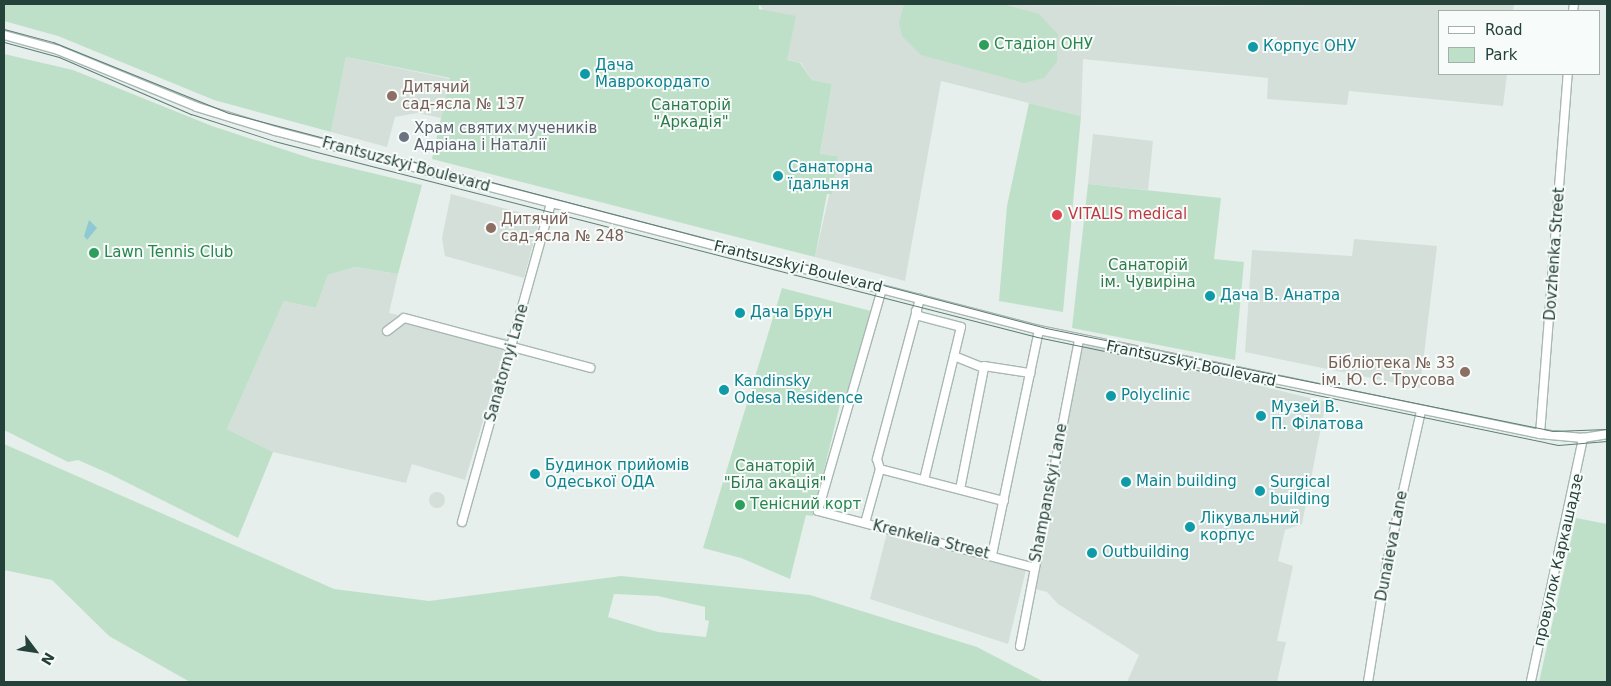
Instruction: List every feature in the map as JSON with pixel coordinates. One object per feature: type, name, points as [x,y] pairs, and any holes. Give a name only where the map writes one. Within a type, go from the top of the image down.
[{"type":"street","name":"Frantsuzskyi Boulevard","points":[[4,35],[58,50],[197,107],[551,203],[1038,330],[1421,411],[1540,434],[1584,438],[1607,434]]},
{"type":"street","name":"Dovzhenka Street","points":[[1540,434],[1568,75]]},
{"type":"street","name":"Sanatornyi Lane","points":[[462,522],[551,203]]},
{"type":"street","name":"Krenkelia Street","points":[[882,289],[818,511],[1035,568]]},
{"type":"street","points":[[865,524],[880,469],[877,459],[920,299]]},
{"type":"street","points":[[916,311],[919,316],[961,328],[924,480]]},
{"type":"street","points":[[386,331],[404,318],[590,368]]},
{"type":"street","points":[[992,556],[1038,330]]},
{"type":"street","name":"Shampanskyi Lane","points":[[1020,646],[1079,339]]},
{"type":"street","points":[[954,356],[984,366],[1030,373]]},
{"type":"street","points":[[960,489],[984,366]]},
{"type":"street","name":"Dunaieva Lane","points":[[1368,682],[1387,564],[1421,411]]},
{"type":"street","name":"провулок Каркашадзе","points":[[1531,681],[1584,438]]},
{"type":"street","points":[[880,469],[1004,501]]},
{"type":"shaded area","points":[[759,4],[1210,6],[1514,4],[1513,10],[1438,10],[1438,75],[1507,75],[1503,106],[1349,91],[1347,105],[1267,99],[1268,78],[1083,59],[1081,116],[941,81],[905,281],[815,257],[838,156],[820,155],[832,84],[812,80],[801,63],[787,60],[788,48]]},
{"type":"shaded area","name":"Дитячий сад-ясла № 137","points":[[346,57],[450,79],[441,118],[417,113],[395,117],[387,147],[331,132]]},
{"type":"shaded area","points":[[1093,134],[1153,141],[1148,190],[1088,184]]},
{"type":"shaded area","name":"Дитячий сад-ясла № 248","points":[[451,194],[540,218],[524,278],[445,256],[442,238]]},
{"type":"shaded area","points":[[1354,239],[1437,246],[1420,388],[1245,352],[1252,250],[1352,256]]},
{"type":"shaded area","points":[[355,267],[398,274],[389,313],[508,339],[465,480],[412,464],[406,483],[273,452],[227,429],[284,301],[316,308],[328,275]]},
{"type":"shaded area","points":[[1080,342],[1326,402],[1302,524],[1285,530],[1278,561],[1293,566],[1277,641],[1286,642],[1277,682],[1127,682],[1139,655],[1058,604],[1047,592],[1032,588]]},
{"type":"shaded area","points":[[437,492],[443,494],[445,500],[443,506],[437,508],[431,506],[429,500],[431,494]]},
{"type":"shaded area","points":[[887,533],[1026,570],[1008,644],[870,599]]},
{"type":"green space","name":"Санаторій \"Аркадія\"","points":[[4,4],[759,4],[759,9],[796,16],[787,60],[800,63],[812,80],[832,84],[820,154],[838,156],[832,194],[827,194],[815,257],[432,159],[450,78],[346,57],[331,132],[214,100],[58,36],[4,21]]},
{"type":"green space","name":"Стадіон ОНУ","points":[[904,4],[1003,4],[1039,14],[1058,34],[1057,62],[1044,78],[1024,83],[921,55],[902,36],[899,23]]},
{"type":"green space","points":[[4,54],[73,70],[212,126],[313,159],[422,185],[398,274],[355,267],[328,275],[316,308],[284,301],[227,429],[273,452],[238,538],[110,474],[78,460],[68,462],[4,430]]},
{"type":"green space","points":[[1029,103],[1081,116],[1063,312],[999,301],[1007,206]]},
{"type":"green space","name":"Санаторій ім. Чувиріна","points":[[1088,184],[1221,198],[1214,259],[1244,262],[1235,360],[1072,328]]},
{"type":"green space","name":"Санаторій \"Біла акація\"","points":[[782,288],[871,311],[848,397],[842,396],[813,516],[806,515],[790,579],[741,558],[703,548]]},
{"type":"green space","points":[[4,444],[334,589],[429,601],[621,576],[810,595],[977,647],[1044,682],[190,682],[109,636],[52,580],[4,570]],"holes":[[[614,594],[658,596],[705,607],[705,620],[709,621],[706,637],[658,632],[608,617]]]},
{"type":"green space","points":[[1576,518],[1607,524],[1607,682],[1539,682]]},
{"type":"water","points":[[89,220],[97,228],[87,240],[84,236]]},
{"type":"tram line","points":[[4,29],[53,42],[229,113],[1046,328],[1553,431],[1607,429]]},
{"type":"tram line","points":[[4,42],[59,57],[191,114],[274,141],[1037,337],[1558,445],[1607,441]]},
{"type":"place","name":"Стадіон ОНУ","points":[[984,45]]},
{"type":"place","name":"Корпус ОНУ","points":[[1253,47]]},
{"type":"place","name":"Дача Маврокордато","points":[[585,74]]},
{"type":"place","name":"Дитячий сад-ясла № 137","points":[[392,96]]},
{"type":"place","name":"Храм святих мучеників Адріана і Наталії","points":[[404,137]]},
{"type":"place","name":"Санаторна їдальня","points":[[778,176]]},
{"type":"place","name":"VITALIS medical","points":[[1057,215]]},
{"type":"place","name":"Дитячий сад-ясла № 248","points":[[491,228]]},
{"type":"place","name":"Lawn Tennis Club","points":[[94,253]]},
{"type":"place","name":"Дача В. Анатра","points":[[1210,296]]},
{"type":"place","name":"Дача Брун","points":[[740,313]]},
{"type":"place","name":"Бібліотека № 33 ім. Ю. С. Трусова","points":[[1465,372]]},
{"type":"place","name":"Kandinsky Odesa Residence","points":[[724,390]]},
{"type":"place","name":"Polyclinic","points":[[1111,396]]},
{"type":"place","name":"Музей В. П. Філатова","points":[[1261,416]]},
{"type":"place","name":"Будинок прийомів Одеської ОДА","points":[[535,474]]},
{"type":"place","name":"Main building","points":[[1126,482]]},
{"type":"place","name":"Surgical building","points":[[1260,491]]},
{"type":"place","name":"Тенісний корт","points":[[740,505]]},
{"type":"place","name":"Лікувальний корпус","points":[[1190,527]]},
{"type":"place","name":"Outbuilding","points":[[1092,553]]}]
